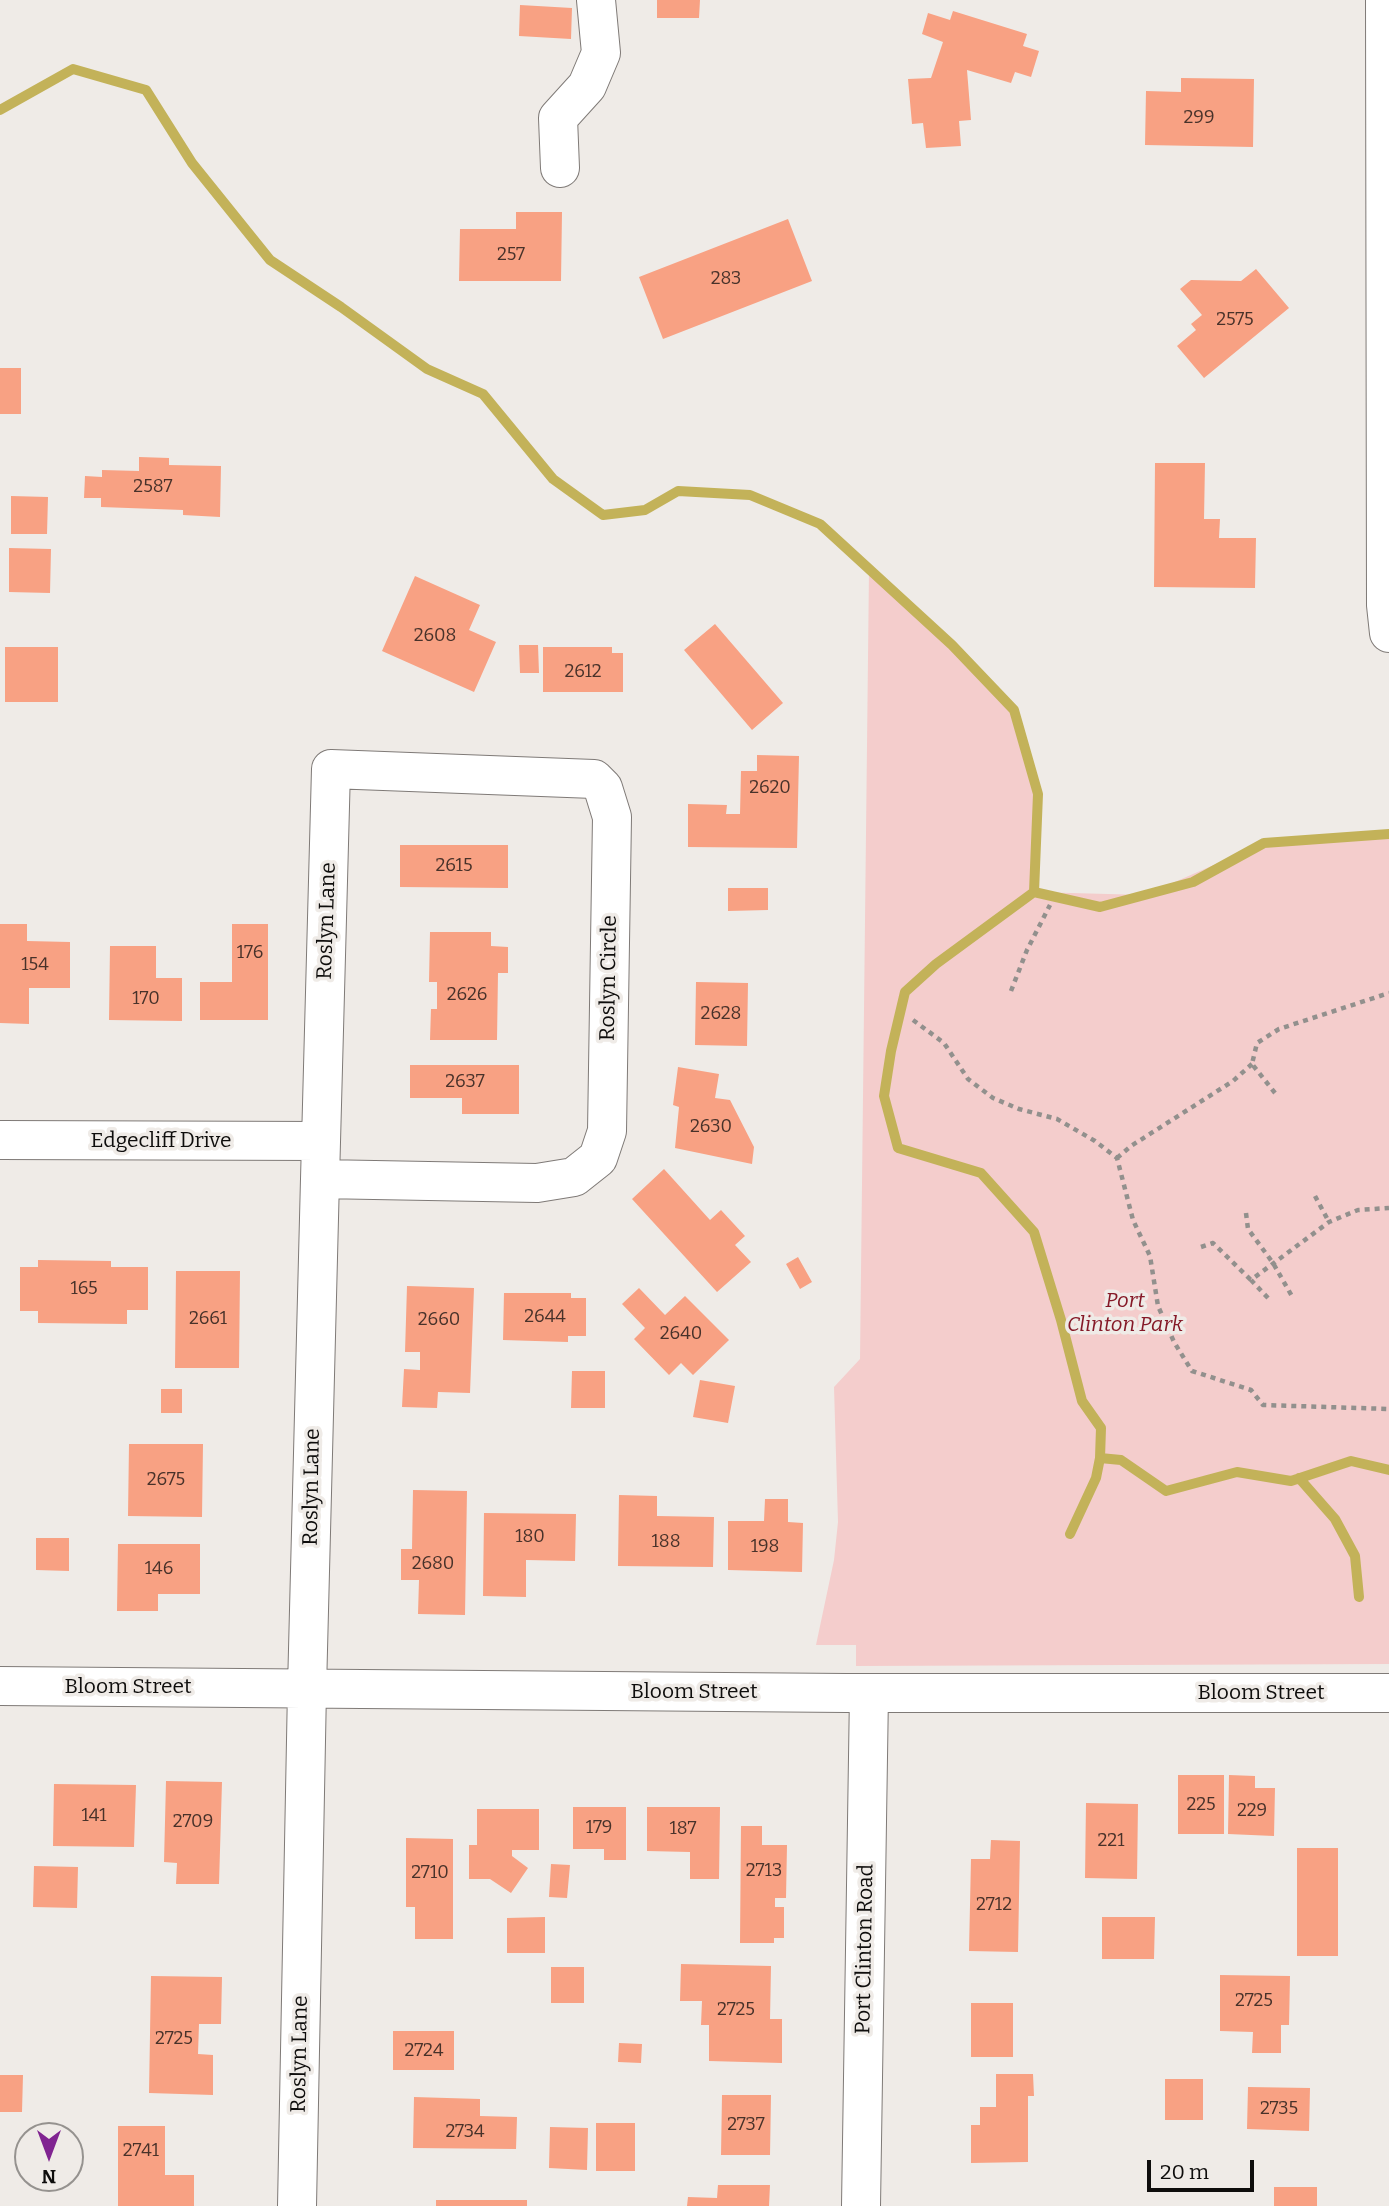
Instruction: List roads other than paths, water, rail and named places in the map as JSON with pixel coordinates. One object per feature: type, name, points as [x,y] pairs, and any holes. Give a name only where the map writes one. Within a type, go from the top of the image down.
[{"type":"street","points":[[560,168],[558,118],[587,86],[601,53],[596,0]]},
{"type":"street","points":[[1385,0],[1386,605],[1389,633]]},
{"type":"street","name":"Roslyn Lane","points":[[297,2206],[307,1689],[331,769]]},
{"type":"street","name":"Roslyn Circle","points":[[320,1160],[537,1183],[574,1177],[598,1158],[607,1131],[611,817],[603,789],[593,779],[331,769]]},
{"type":"street","name":"Edgecliff Drive","points":[[0,1140],[320,1160]]},
{"type":"street","name":"Bloom Street","points":[[0,1686],[869,1693],[1389,1693]]},
{"type":"street","name":"Port Clinton Road","points":[[861,2206],[869,1693]]},
{"type":"waterway","points":[[0,110],[73,69],[146,90],[192,163],[270,260],[427,369],[483,394],[553,479],[603,515],[645,510],[678,491],[750,495],[820,524],[952,645],[1014,710],[1038,794],[1034,892],[1100,907],[1193,882],[1264,843],[1389,834]]},
{"type":"waterway","points":[[1034,892],[936,964],[905,992],[884,1096],[898,1148],[981,1173],[1034,1232],[1082,1401],[1101,1428],[1100,1458],[1121,1460],[1166,1491],[1237,1472],[1291,1481],[1351,1461],[1389,1470]]},
{"type":"waterway","points":[[1070,1534],[1096,1478],[1100,1458]]},
{"type":"waterway","points":[[1299,1478],[1335,1519],[1355,1556],[1359,1597]]},
{"type":"park label","name":"Port Clinton Park","points":[[1125,1313]]}]
